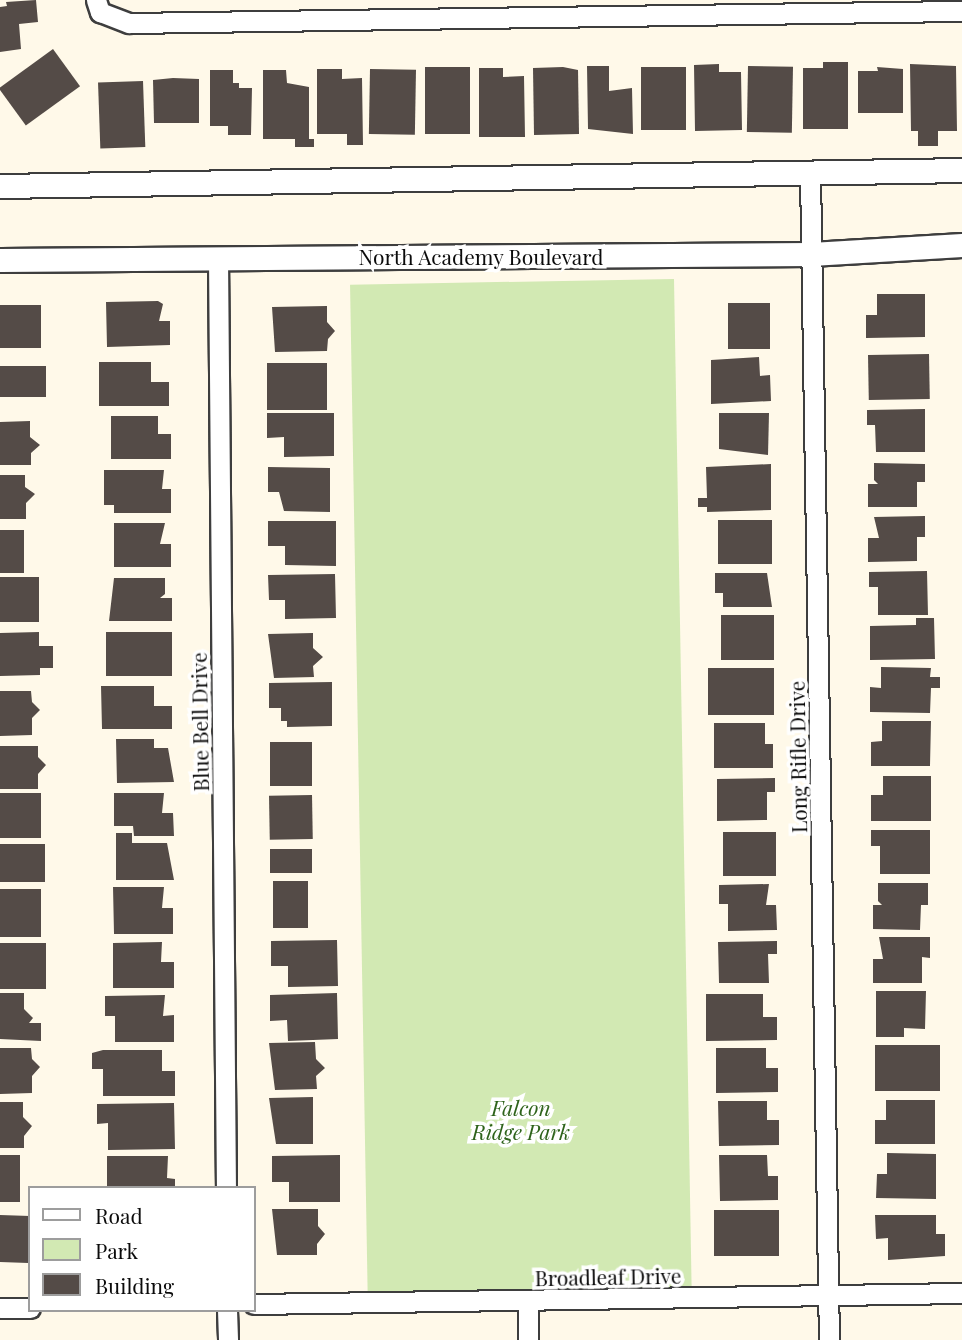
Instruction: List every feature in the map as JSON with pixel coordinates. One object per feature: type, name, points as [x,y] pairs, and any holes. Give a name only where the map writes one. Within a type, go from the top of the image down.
[{"type":"street","points":[[98,6],[129,23],[566,8],[833,6],[962,11]]},
{"type":"street","points":[[0,186],[962,170]]},
{"type":"street","name":"Long Rifle Drive","points":[[810,173],[829,1340]]},
{"type":"street","name":"North Academy Boulevard","points":[[0,260],[811,254],[962,245]]},
{"type":"street","name":"Blue Bell Drive","points":[[218,257],[226,1186]]},
{"type":"street","name":"Broadleaf Drive","points":[[256,1304],[962,1293]]},
{"type":"street","points":[[528,1300],[528,1340]]},
{"type":"street","points":[[0,1308],[28,1308]]},
{"type":"street","points":[[227,1312],[228,1340]]},
{"type":"green space","name":"Falcon Ridge Park","points":[[674,279],[692,1288],[368,1294],[350,285]]},
{"type":"building","points":[[36,0],[38,22],[19,24],[21,49],[0,52],[0,7],[7,6],[6,2]]},
{"type":"building","points":[[53,49],[80,86],[26,126],[0,88]]},
{"type":"building","points":[[823,62],[848,62],[848,129],[803,129],[803,68],[823,68]]},
{"type":"building","points":[[719,64],[719,72],[741,72],[742,130],[695,131],[694,65]]},
{"type":"building","points":[[910,64],[956,66],[957,131],[938,131],[938,146],[918,146],[918,131],[911,131]]},
{"type":"building","points":[[587,66],[609,66],[609,91],[632,88],[633,134],[588,129]]},
{"type":"building","points":[[748,66],[793,67],[792,133],[747,132]]},
{"type":"building","points":[[425,67],[470,67],[470,134],[425,134]]},
{"type":"building","points":[[563,67],[578,70],[579,134],[534,135],[533,68]]},
{"type":"building","points":[[641,67],[686,67],[686,130],[641,130]]},
{"type":"building","points":[[877,67],[903,69],[903,113],[858,113],[858,71],[878,71]]},
{"type":"building","points":[[479,68],[503,68],[503,77],[524,76],[525,137],[479,137]]},
{"type":"building","points":[[317,69],[342,69],[342,79],[362,78],[363,145],[347,145],[347,134],[317,134]]},
{"type":"building","points":[[370,69],[416,70],[415,135],[369,134]]},
{"type":"building","points":[[210,70],[233,70],[233,83],[239,83],[239,88],[252,88],[251,135],[228,135],[228,126],[210,126]]},
{"type":"building","points":[[263,70],[286,70],[287,83],[309,87],[309,139],[314,139],[314,147],[295,147],[295,139],[263,139]]},
{"type":"building","points":[[199,79],[199,123],[154,123],[153,80]]},
{"type":"building","points":[[143,81],[145,147],[100,149],[98,83]]},
{"type":"building","points":[[877,294],[925,294],[925,337],[866,338],[866,315],[877,315]]},
{"type":"building","points":[[158,301],[163,304],[159,321],[170,321],[170,345],[107,347],[106,302]]},
{"type":"building","points":[[728,303],[770,303],[770,349],[728,349]]},
{"type":"building","points":[[0,305],[41,305],[41,348],[0,348]]},
{"type":"building","points":[[327,306],[327,322],[335,331],[328,339],[327,351],[275,352],[272,307]]},
{"type":"building","points":[[929,354],[930,399],[869,400],[868,355]]},
{"type":"building","points":[[759,357],[760,376],[770,375],[771,401],[711,404],[711,360]]},
{"type":"building","points":[[99,362],[151,362],[151,382],[169,382],[169,406],[99,406]]},
{"type":"building","points":[[267,363],[327,363],[327,410],[267,410]]},
{"type":"building","points":[[0,366],[46,366],[46,397],[0,397]]},
{"type":"building","points":[[925,409],[925,452],[876,452],[875,425],[867,425],[867,410]]},
{"type":"building","points":[[267,413],[334,413],[334,456],[284,457],[284,437],[267,438]]},
{"type":"building","points":[[719,413],[769,413],[768,455],[719,449]]},
{"type":"building","points":[[111,416],[158,416],[158,434],[171,434],[171,459],[111,459]]},
{"type":"building","points":[[30,421],[30,437],[40,445],[31,453],[31,465],[0,465],[0,422]]},
{"type":"building","points":[[874,463],[925,464],[925,482],[917,482],[917,507],[868,507],[868,484],[878,484],[874,480]]},
{"type":"building","points":[[771,464],[771,510],[707,512],[707,507],[698,507],[698,498],[707,498],[706,467]]},
{"type":"building","points":[[268,467],[330,468],[330,512],[284,511],[279,492],[268,492]]},
{"type":"building","points":[[104,470],[164,470],[162,489],[171,489],[171,513],[114,513],[114,505],[104,505]]},
{"type":"building","points":[[0,475],[25,475],[25,487],[35,494],[26,503],[26,519],[0,519]]},
{"type":"building","points":[[925,516],[925,537],[917,537],[917,561],[868,562],[868,538],[879,538],[874,517]]},
{"type":"building","points":[[718,520],[772,520],[772,564],[718,564]]},
{"type":"building","points":[[268,521],[336,521],[336,566],[285,565],[285,546],[268,546]]},
{"type":"building","points":[[114,523],[165,523],[160,544],[171,544],[171,567],[114,567]]},
{"type":"building","points":[[0,530],[24,530],[24,573],[0,573]]},
{"type":"building","points":[[927,571],[928,615],[878,615],[878,587],[869,587],[869,572]]},
{"type":"building","points":[[715,573],[767,573],[772,607],[723,607],[723,593],[715,593]]},
{"type":"building","points":[[335,574],[336,618],[285,619],[285,600],[269,600],[268,575]]},
{"type":"building","points":[[0,577],[39,577],[39,622],[0,622]]},
{"type":"building","points":[[114,578],[165,578],[165,594],[160,598],[172,598],[172,621],[109,621]]},
{"type":"building","points":[[721,615],[774,615],[774,660],[721,660]]},
{"type":"building","points":[[916,618],[934,618],[935,659],[870,660],[870,626],[916,625]]},
{"type":"building","points":[[39,632],[39,646],[53,646],[53,668],[40,668],[40,675],[0,676],[0,633]]},
{"type":"building","points":[[106,632],[172,632],[172,676],[106,676]]},
{"type":"building","points":[[313,633],[313,648],[323,657],[313,666],[314,677],[274,678],[268,634]]},
{"type":"building","points":[[881,667],[931,668],[930,677],[940,677],[940,688],[931,688],[930,713],[870,712],[870,687],[881,688]]},
{"type":"building","points":[[708,668],[774,668],[774,715],[708,715]]},
{"type":"building","points":[[332,682],[332,726],[287,727],[287,721],[281,721],[281,708],[269,708],[269,683]]},
{"type":"building","points":[[101,686],[154,686],[154,706],[172,706],[172,729],[102,729]]},
{"type":"building","points":[[0,691],[31,691],[32,702],[40,710],[32,718],[32,735],[0,736]]},
{"type":"building","points":[[882,721],[931,721],[930,766],[871,766],[871,742],[882,741]]},
{"type":"building","points":[[714,723],[765,723],[765,744],[773,744],[773,768],[714,768]]},
{"type":"building","points":[[116,739],[154,739],[154,748],[168,748],[174,782],[117,783]]},
{"type":"building","points":[[270,742],[312,742],[312,786],[270,786]]},
{"type":"building","points":[[0,746],[38,746],[38,757],[46,765],[38,774],[38,789],[0,789]]},
{"type":"building","points":[[883,776],[931,776],[931,821],[871,821],[871,795],[883,795]]},
{"type":"building","points":[[775,778],[775,792],[767,792],[767,820],[717,821],[717,779]]},
{"type":"building","points":[[0,793],[41,793],[41,838],[0,838]]},
{"type":"building","points":[[114,793],[164,793],[162,813],[173,813],[174,836],[134,836],[133,826],[114,826]]},
{"type":"building","points":[[312,795],[313,839],[270,840],[269,796]]},
{"type":"building","points":[[871,830],[930,830],[930,874],[880,874],[880,846],[871,846]]},
{"type":"building","points":[[723,832],[776,832],[776,876],[723,876]]},
{"type":"building","points":[[116,833],[132,833],[132,843],[167,843],[174,880],[116,880]]},
{"type":"building","points":[[0,844],[45,844],[45,882],[0,882]]},
{"type":"building","points":[[270,849],[312,849],[312,873],[270,873]]},
{"type":"building","points":[[273,881],[308,881],[308,928],[273,928]]},
{"type":"building","points":[[878,883],[928,883],[928,905],[921,905],[920,930],[873,929],[873,905],[882,905],[878,901]]},
{"type":"building","points":[[769,884],[766,905],[776,905],[777,930],[728,931],[728,904],[719,904],[719,885]]},
{"type":"building","points":[[113,887],[164,887],[162,908],[173,908],[173,934],[114,934]]},
{"type":"building","points":[[0,889],[41,889],[41,937],[0,937]]},
{"type":"building","points":[[879,937],[930,937],[930,958],[922,957],[922,983],[873,983],[873,959],[883,959]]},
{"type":"building","points":[[337,940],[338,986],[288,987],[288,966],[271,966],[271,941]]},
{"type":"building","points":[[777,941],[777,954],[768,954],[769,983],[719,983],[718,942]]},
{"type":"building","points":[[162,942],[161,962],[174,962],[174,988],[113,988],[113,943]]},
{"type":"building","points":[[0,943],[46,943],[46,989],[0,989]]},
{"type":"building","points":[[876,991],[926,991],[925,1029],[904,1028],[904,1037],[876,1037]]},
{"type":"building","points":[[0,993],[24,993],[24,1009],[33,1018],[29,1023],[41,1023],[41,1041],[0,1039]]},
{"type":"building","points":[[337,993],[338,1039],[288,1041],[287,1020],[270,1021],[270,995]]},
{"type":"building","points":[[706,994],[763,994],[763,1017],[777,1017],[777,1040],[706,1041]]},
{"type":"building","points":[[165,995],[163,1016],[174,1015],[174,1042],[115,1042],[115,1016],[105,1016],[105,996]]},
{"type":"building","points":[[315,1042],[316,1059],[325,1068],[316,1076],[317,1089],[275,1090],[269,1043]]},
{"type":"building","points":[[875,1045],[940,1045],[940,1091],[875,1091]]},
{"type":"building","points":[[0,1048],[31,1048],[32,1059],[40,1067],[32,1076],[32,1093],[0,1094]]},
{"type":"building","points":[[716,1048],[766,1048],[766,1068],[778,1068],[778,1092],[716,1093]]},
{"type":"building","points":[[103,1050],[162,1050],[162,1071],[175,1071],[175,1096],[103,1096],[103,1069],[92,1069],[92,1053]]},
{"type":"building","points":[[313,1097],[313,1144],[276,1144],[269,1098]]},
{"type":"building","points":[[886,1100],[935,1100],[935,1144],[875,1144],[875,1120],[886,1120]]},
{"type":"building","points":[[718,1101],[767,1101],[767,1120],[779,1120],[779,1145],[719,1146]]},
{"type":"building","points":[[0,1102],[23,1102],[23,1117],[32,1126],[24,1136],[24,1148],[0,1148]]},
{"type":"building","points":[[174,1103],[175,1149],[108,1150],[108,1123],[97,1124],[97,1104]]},
{"type":"building","points":[[887,1153],[936,1154],[936,1199],[876,1198],[877,1174],[887,1174]]},
{"type":"building","points":[[0,1155],[20,1155],[20,1202],[0,1202]]},
{"type":"building","points":[[340,1155],[340,1202],[289,1202],[289,1182],[272,1182],[272,1156]]},
{"type":"building","points":[[719,1155],[767,1155],[768,1176],[778,1176],[778,1200],[720,1201]]},
{"type":"building","points":[[107,1156],[168,1156],[167,1178],[175,1179],[175,1186],[107,1186]]},
{"type":"building","points":[[272,1209],[318,1209],[318,1226],[325,1234],[317,1244],[317,1255],[277,1255]]},
{"type":"building","points":[[714,1210],[779,1210],[779,1256],[714,1256]]},
{"type":"building","points":[[0,1215],[28,1216],[28,1263],[0,1262]]},
{"type":"building","points":[[875,1215],[936,1215],[936,1234],[945,1234],[945,1256],[888,1260],[888,1238],[876,1239]]}]
